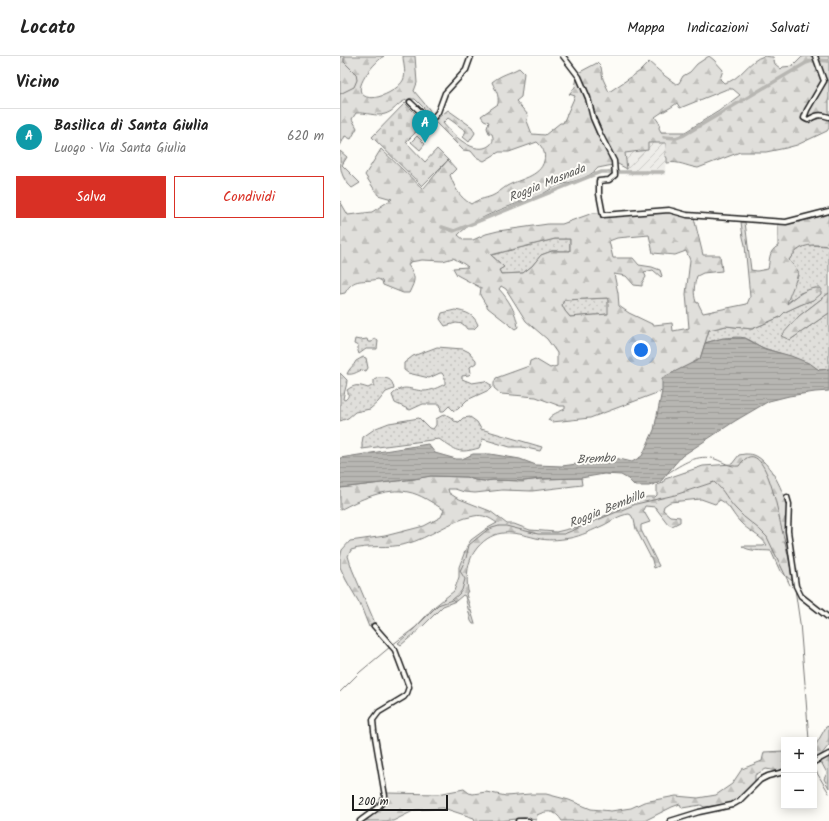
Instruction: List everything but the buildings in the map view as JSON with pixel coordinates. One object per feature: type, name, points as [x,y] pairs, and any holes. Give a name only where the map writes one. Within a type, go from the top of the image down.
[{"type":"street","points":[[410,102],[429,120],[434,117],[438,112],[445,93],[466,70],[471,56]]},
{"type":"street","points":[[563,56],[579,77],[588,98],[593,118],[614,161],[615,175],[613,178],[599,181],[599,194],[603,215],[669,210],[687,215],[786,222],[829,211]]},
{"type":"street","points":[[815,56],[824,81],[804,118],[808,120],[815,116],[823,115],[829,117]]},
{"type":"street","points":[[787,497],[789,504],[788,531],[796,586],[803,597],[829,618]]},
{"type":"street","points":[[360,821],[377,808],[385,798],[374,731],[374,719],[379,712],[402,699],[406,695],[409,688],[408,682],[394,650],[374,626]]},
{"type":"street","points":[[817,760],[829,754]]},
{"type":"street","points":[[670,821],[703,811],[733,805],[767,776],[781,773]]},
{"type":"street","points":[[518,821],[528,821]]},
{"type":"shaded area","points":[[648,143],[666,143],[665,175],[626,175],[625,153],[648,150]]},
{"type":"shaded area","points":[[723,338],[745,338],[765,349],[791,356],[811,364],[819,370],[829,369],[829,391],[789,396],[769,401],[735,421],[682,456],[662,480],[649,486],[635,486],[621,475],[604,474],[581,478],[524,481],[485,481],[466,477],[431,476],[340,488],[340,458],[428,444],[435,453],[456,459],[462,459],[473,454],[490,454],[520,459],[536,465],[562,466],[615,458],[632,462],[642,456],[654,430],[662,391],[662,378],[700,359],[705,343]]},
{"type":"green space","points":[[340,56],[384,56],[371,68],[363,79],[361,85],[360,90],[362,94],[372,98],[379,97],[398,87],[405,75],[403,56],[415,56],[417,83],[414,91],[429,109],[432,116],[415,99],[409,99],[401,103],[393,110],[385,114],[378,115],[356,113],[352,119],[357,128],[351,139],[345,136],[340,146]]},
{"type":"green space","points":[[709,56],[723,70],[720,79],[724,83],[735,78],[758,58],[764,56],[773,57],[775,64],[781,69],[783,67],[793,66],[805,56],[829,56],[829,128],[827,131],[797,145],[766,152],[740,152],[698,168],[679,163],[667,163],[667,158],[665,155],[666,143],[648,143],[648,150],[625,153],[627,169],[618,164],[598,168],[590,175],[557,186],[540,195],[485,217],[466,228],[458,235],[464,240],[473,240],[486,234],[498,231],[548,224],[562,224],[593,213],[663,210],[675,208],[694,218],[703,255],[720,255],[722,271],[703,273],[697,276],[696,279],[694,295],[696,302],[703,313],[747,304],[750,297],[745,245],[741,222],[745,222],[751,270],[757,271],[768,269],[772,250],[778,246],[778,224],[789,224],[829,214],[829,246],[806,246],[797,250],[789,260],[798,271],[797,278],[787,304],[798,295],[810,289],[821,288],[821,294],[815,299],[785,312],[780,317],[752,329],[726,326],[709,330],[700,359],[684,368],[662,391],[590,418],[552,422],[548,420],[549,418],[555,413],[565,409],[565,406],[560,406],[536,397],[501,394],[494,388],[496,378],[529,366],[530,361],[535,359],[550,368],[557,366],[557,353],[547,339],[526,321],[506,289],[501,286],[499,289],[506,297],[514,311],[518,327],[515,329],[488,308],[480,295],[481,288],[457,275],[453,268],[468,267],[453,258],[443,261],[422,260],[410,262],[408,265],[413,272],[414,281],[409,293],[403,293],[383,285],[382,281],[378,279],[355,282],[345,293],[340,294],[340,201],[348,215],[372,212],[392,199],[378,195],[365,175],[381,149],[423,189],[448,160],[456,169],[450,175],[456,188],[460,195],[471,204],[494,195],[507,186],[534,174],[542,166],[544,161],[544,151],[537,142],[509,152],[499,152],[484,161],[476,157],[471,151],[463,150],[434,121],[448,110],[472,127],[475,133],[469,142],[463,137],[466,131],[448,118],[443,123],[464,143],[478,148],[484,148],[490,145],[493,139],[492,134],[489,133],[487,128],[489,122],[484,120],[481,116],[498,104],[498,95],[492,82],[499,77],[519,68],[524,73],[521,97],[516,101],[528,115],[527,121],[532,134],[545,135],[560,123],[563,123],[575,96],[569,94],[575,87],[578,73],[597,63],[601,67],[603,79],[609,92],[640,71],[649,62],[676,84],[679,83],[683,76],[690,72],[697,64]],"holes":[[[727,89],[733,89],[740,95],[719,111],[685,132],[661,132],[659,128],[660,124],[655,117],[677,103],[680,108]],[[649,235],[653,253],[675,255],[686,251],[690,260],[686,294],[689,328],[673,331],[672,323],[654,325],[629,313],[619,306],[614,274],[626,276],[634,285],[642,286],[642,283],[646,277],[644,272],[653,270],[661,277],[662,276],[660,270],[639,265],[633,258],[613,258],[609,241],[617,238]],[[555,239],[570,239],[570,251],[552,251],[541,255],[532,266],[523,273],[501,274],[499,270],[504,267],[491,255]],[[608,298],[608,314],[570,317],[562,305],[564,300]]]},
{"type":"green space","points":[[405,103],[425,123],[406,142],[425,162],[437,149],[448,160],[422,186],[372,137]]},
{"type":"green space","points":[[417,136],[425,144],[420,150],[411,142]]},
{"type":"green space","points":[[340,151],[347,157],[342,165],[360,183],[352,188],[343,176],[340,162]]},
{"type":"green space","points":[[555,239],[570,239],[570,251],[552,251],[541,255],[532,266],[523,273],[501,274],[499,270],[504,267],[491,255]]},
{"type":"green space","points":[[809,245],[829,246],[829,293],[799,316],[790,340],[829,313],[829,369],[819,370],[799,360],[761,347],[750,340],[741,337],[719,339],[705,343],[709,330],[726,326],[752,329],[780,317],[785,312],[815,299],[816,288],[800,293],[786,304],[790,291],[798,276],[798,271],[789,260],[798,250]]},
{"type":"green space","points":[[829,293],[829,313],[790,340],[781,336],[799,316]]},
{"type":"green space","points":[[608,298],[609,314],[570,317],[562,305],[564,300]]},
{"type":"green space","points":[[455,310],[469,314],[474,318],[478,325],[474,329],[467,329],[463,324],[456,323],[445,326],[440,319],[442,313]]},
{"type":"green space","points":[[374,338],[378,341],[377,349],[366,349],[359,354],[358,346],[354,344],[355,339],[367,339],[368,342],[372,342]]},
{"type":"green space","points":[[437,347],[463,349],[469,352],[476,360],[476,363],[470,367],[471,373],[469,375],[462,376],[462,379],[472,383],[485,381],[491,385],[491,388],[467,400],[454,411],[449,406],[444,411],[441,411],[440,404],[423,404],[410,410],[395,403],[392,395],[400,389],[407,388],[427,391],[445,384],[445,378],[442,373],[429,378],[408,373],[404,370],[404,363],[413,356]]},
{"type":"green space","points":[[363,357],[366,358],[368,368],[366,371],[362,370],[353,374],[347,374],[356,361]]},
{"type":"green space","points":[[340,373],[347,380],[343,399],[345,400],[348,395],[347,390],[350,388],[362,386],[368,388],[374,385],[374,380],[378,378],[389,379],[394,389],[386,392],[370,409],[355,412],[348,418],[340,421]]},
{"type":"green space","points":[[445,414],[454,421],[459,422],[463,418],[470,417],[477,422],[481,429],[542,447],[540,451],[522,447],[510,447],[483,439],[479,448],[462,451],[454,449],[439,439],[362,449],[363,437],[376,428],[389,423],[419,418],[429,428],[433,429],[436,425],[436,419]]},
{"type":"green space","points":[[739,455],[754,455],[766,464],[776,478],[786,502],[787,514],[785,518],[792,581],[780,571],[771,551],[752,550],[742,546],[767,545],[761,538],[743,525],[726,504],[720,500],[715,504],[701,499],[670,502],[664,506],[663,510],[670,516],[680,517],[680,522],[672,526],[668,524],[655,507],[645,506],[643,510],[650,522],[641,525],[641,530],[659,566],[654,568],[652,560],[636,529],[634,520],[629,514],[619,517],[587,533],[570,538],[544,540],[512,533],[498,534],[491,537],[477,548],[469,563],[467,580],[468,591],[466,594],[475,624],[471,621],[465,596],[463,595],[456,601],[443,606],[420,629],[401,645],[398,643],[415,628],[434,607],[454,591],[459,577],[459,567],[467,546],[471,540],[497,523],[486,517],[474,516],[457,521],[423,538],[406,544],[365,547],[351,550],[348,556],[352,569],[375,623],[369,627],[360,604],[340,567],[342,550],[350,541],[385,536],[424,526],[441,517],[444,510],[417,495],[408,492],[391,491],[373,495],[340,510],[340,488],[430,476],[466,477],[485,481],[524,481],[581,478],[582,485],[532,491],[502,490],[475,493],[448,489],[449,493],[457,498],[490,511],[507,524],[514,524],[530,530],[556,532],[577,527],[609,514],[626,504],[647,497],[655,497],[657,495],[657,485],[663,483],[665,479],[703,466],[732,464]]},
{"type":"green space","points":[[829,726],[829,745],[821,755],[817,757],[817,743],[826,727]]},
{"type":"green space","points":[[781,751],[781,770],[766,769],[755,775],[755,782],[733,802],[704,807],[701,805],[682,808],[680,804],[644,821],[562,821],[554,813],[545,812],[537,815],[536,820],[524,818],[500,821],[475,821],[474,818],[443,808],[415,810],[393,821],[363,821],[386,798],[387,793],[438,794],[464,789],[473,794],[486,792],[506,796],[546,794],[569,800],[591,809],[611,811],[631,808],[644,802],[676,796],[698,798],[716,795],[732,784],[742,769],[762,761],[764,752]]},
{"type":"green space","points":[[829,755],[829,788],[824,779],[827,773],[820,760]]},
{"type":"waterway","points":[[340,94],[354,87],[357,80],[356,74],[344,62],[344,56]]},
{"type":"waterway","name":"Roggia Masnada","points":[[664,137],[676,138],[684,135],[806,63],[815,60],[829,61]]},
{"type":"waterway","name":"Roggia Masnada","points":[[442,227],[454,231],[601,172],[663,172]]},
{"type":"waterway","points":[[668,473],[696,458],[702,457],[715,459],[735,466],[739,466],[748,457],[756,458],[762,465],[773,492],[792,574]]},
{"type":"waterway","name":"Roggia Bembilla","points":[[392,645],[416,627],[438,605],[452,600],[459,594],[462,590],[465,579],[460,571],[466,558],[469,545],[486,531],[499,526],[506,526],[538,534],[564,534],[636,504],[675,495],[714,482],[733,506],[767,537],[790,585]]},
{"type":"waterway","points":[[795,589],[800,623],[805,684]]},
{"type":"waterway","name":"Roggia Bembilla","points":[[340,692],[360,672],[390,647]]},
{"type":"waterway","points":[[805,686],[809,737]]},
{"type":"waterway","points":[[817,773],[829,793]]},
{"type":"place","name":"Basilica di Santa Giulia","points":[[425,143]]},
{"type":"water label","name":"Brembo","points":[[596,459]]}]
